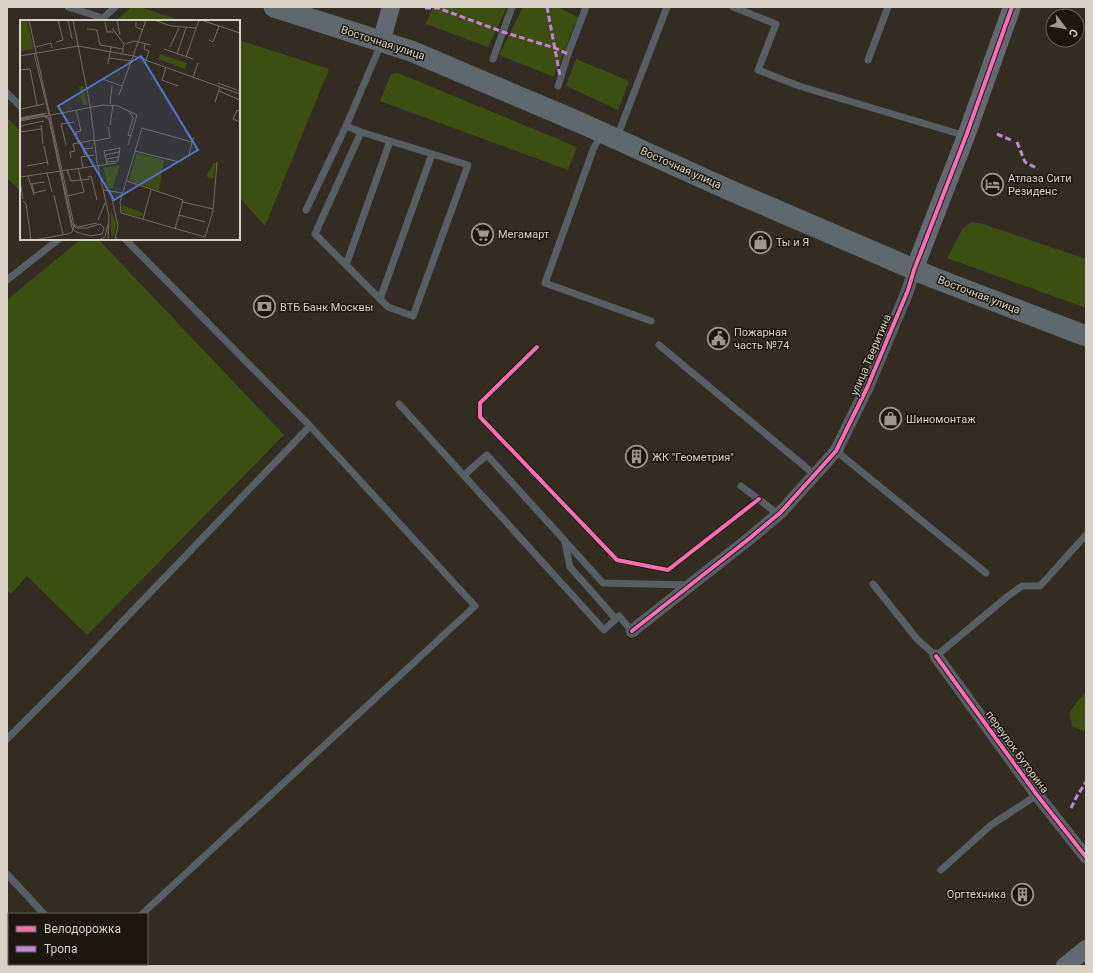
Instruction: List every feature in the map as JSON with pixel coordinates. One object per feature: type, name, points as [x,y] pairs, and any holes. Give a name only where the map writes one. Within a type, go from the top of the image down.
[{"type":"main road","name":"Восточная улица","points":[[274,7],[411,51],[609,135],[728,189],[914,270],[1086,336]]},
{"type":"street","points":[[382,42],[391,7]]},
{"type":"street","name":"улица Тверитина","points":[[632,631],[750,538],[778,514],[815,476],[836,451],[868,388],[908,290],[914,270],[966,136],[1012,7]]},
{"type":"street","name":"переулок Буторина","points":[[936,656],[1037,796],[1086,857]]},
{"type":"street","points":[[1065,966],[1086,949]]},
{"type":"lane","points":[[68,7],[102,20],[115,7]]},
{"type":"lane","points":[[493,58],[512,7]]},
{"type":"lane","points":[[558,86],[568,54],[586,7]]},
{"type":"lane","points":[[651,321],[545,283],[593,150],[609,135],[667,7]]},
{"type":"lane","points":[[733,7],[776,24],[758,70],[799,86],[966,136]]},
{"type":"lane","points":[[868,60],[888,7]]},
{"type":"lane","points":[[306,210],[346,126],[382,42]]},
{"type":"lane","points":[[7,93],[18,99]]},
{"type":"lane","points":[[346,126],[468,165],[413,316],[388,307],[315,234],[361,132]]},
{"type":"lane","points":[[346,265],[390,141]]},
{"type":"lane","points":[[380,299],[432,154]]},
{"type":"lane","points":[[7,280],[58,240]]},
{"type":"lane","points":[[126,240],[310,426],[475,606],[143,913]]},
{"type":"lane","points":[[659,345],[815,476]]},
{"type":"lane","points":[[399,404],[604,630],[619,616],[632,631]]},
{"type":"lane","points":[[7,739],[310,426]]},
{"type":"lane","points":[[836,451],[986,573]]},
{"type":"lane","points":[[464,475],[487,455],[603,583],[690,585]]},
{"type":"lane","points":[[741,486],[778,514]]},
{"type":"lane","points":[[873,584],[917,639],[936,656],[1022,586],[1040,586],[1086,534]]},
{"type":"lane","points":[[565,542],[570,567],[616,619]]},
{"type":"lane","points":[[941,870],[991,825],[1037,796]]},
{"type":"lane","points":[[7,874],[43,913]]},
{"type":"green space","points":[[131,7],[140,7],[179,20],[117,20]]},
{"type":"green space","points":[[433,7],[507,7],[488,47],[426,24]]},
{"type":"green space","points":[[523,7],[557,7],[578,17],[554,77],[499,55]]},
{"type":"green space","points":[[240,40],[329,69],[265,226],[240,198]]},
{"type":"green space","points":[[576,59],[629,81],[618,110],[566,86]]},
{"type":"green space","points":[[398,73],[577,147],[568,170],[380,101],[391,74]]},
{"type":"green space","points":[[7,118],[20,131],[20,191],[7,178]]},
{"type":"green space","points":[[972,222],[983,224],[1086,259],[1086,308],[947,258],[963,228]]},
{"type":"green space","points":[[80,240],[99,240],[284,435],[87,635],[27,576],[11,594],[7,590],[7,300]]},
{"type":"green space","points":[[1086,691],[1086,732],[1072,726],[1070,711]]},
{"type":"marked path","points":[[547,7],[560,76]]},
{"type":"marked path","points":[[425,8],[438,8],[503,32],[555,48],[568,54]]},
{"type":"marked path","points":[[997,134],[1011,140]]},
{"type":"marked path","points":[[1017,142],[1025,162],[1038,169]]},
{"type":"marked path","points":[[1071,808],[1086,782]]},
{"type":"cycle path","points":[[632,631],[781,512],[836,451],[867,388],[908,290],[914,270],[966,136],[1012,7]]},
{"type":"cycle path","points":[[537,347],[480,403],[480,417],[617,560],[668,570],[759,499]]},
{"type":"cycle path","points":[[936,656],[1037,795],[1086,857]]},
{"type":"place","name":"Атлаза Сити Резиденс","points":[[992,184]]},
{"type":"place","name":"Мегамарт","points":[[482,234]]},
{"type":"place","name":"Ты и Я","points":[[760,242]]},
{"type":"place","name":"ВТБ Банк Москвы","points":[[265,307]]},
{"type":"place","name":"Пожарная часть №74","points":[[718,338]]},
{"type":"place","name":"Шиномонтаж","points":[[891,419]]},
{"type":"place","name":"ЖК \"Геометрия\"","points":[[637,457]]},
{"type":"place","name":"Оргтехника","points":[[1022,894]]}]
